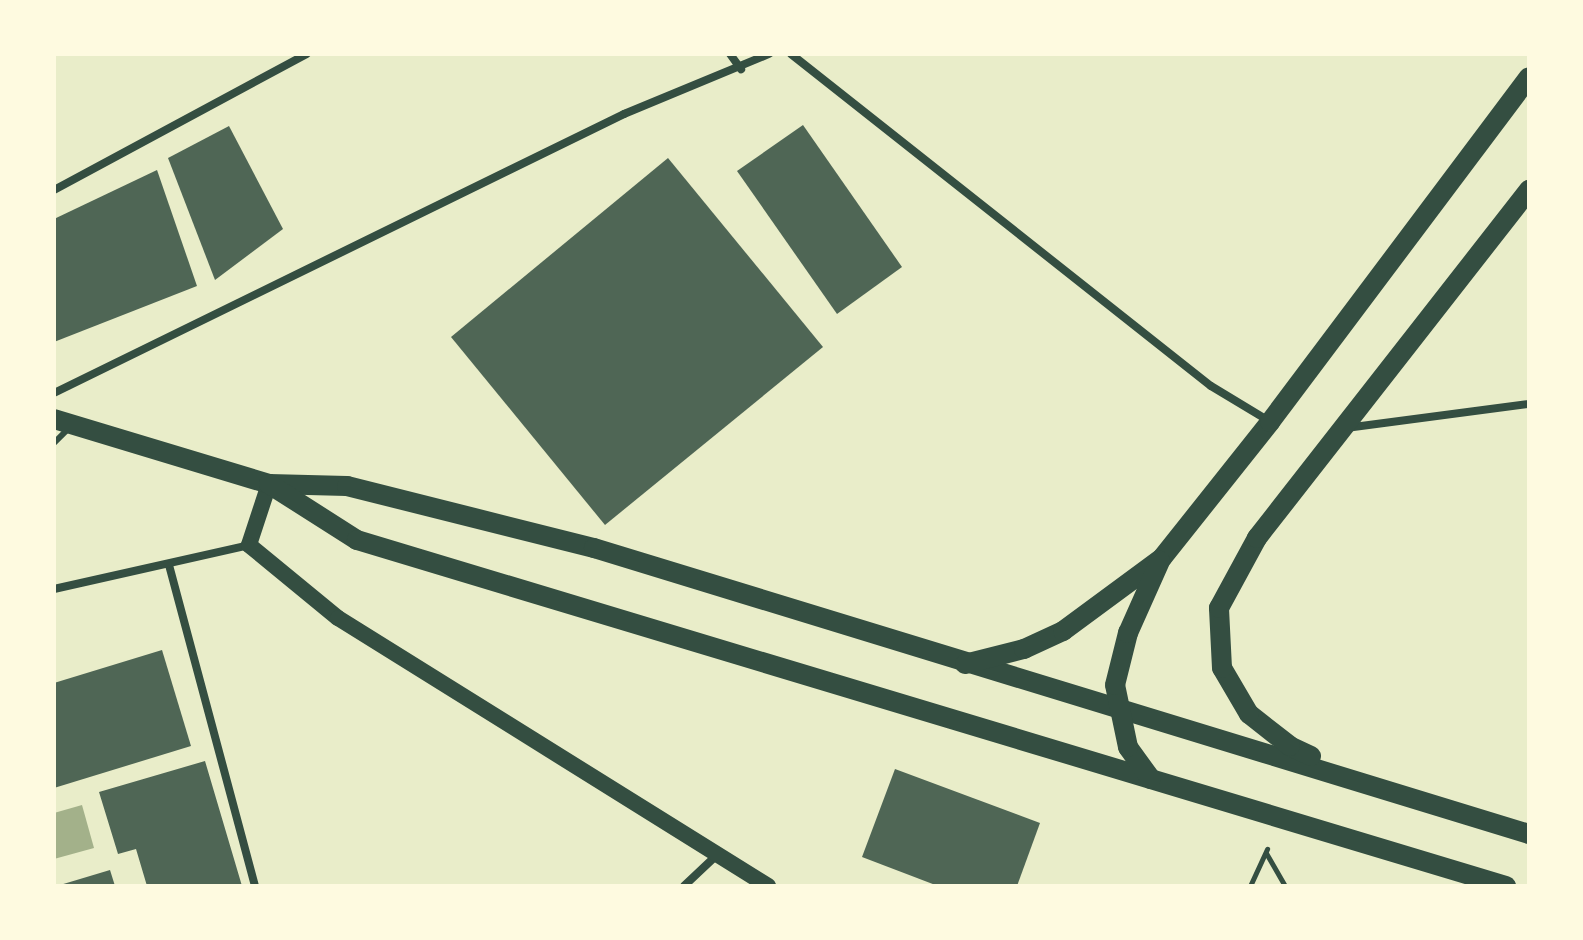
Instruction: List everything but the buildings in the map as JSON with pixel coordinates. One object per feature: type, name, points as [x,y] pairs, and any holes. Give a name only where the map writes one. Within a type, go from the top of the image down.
[{"type":"main road","points":[[965,664],[1024,649],[1063,631],[1162,558],[1270,422],[1529,77]]},
{"type":"main road","points":[[1361,781],[1290,746],[1249,714],[1222,668],[1219,608],[1257,538],[1529,190]]},
{"type":"main road","points":[[63,422],[269,484],[347,486],[594,548],[965,664],[1529,834]]},
{"type":"main road","points":[[269,484],[249,545],[338,618],[768,886]]},
{"type":"main road","points":[[269,484],[357,540],[1506,886]]},
{"type":"main road","points":[[1151,779],[1128,747],[1115,685],[1121,654],[1162,558]]},
{"type":"street","points":[[54,190],[307,54]]},
{"type":"street","points":[[730,54],[741,69]]},
{"type":"street","points":[[54,393],[624,114],[741,69],[769,54]]},
{"type":"street","points":[[791,54],[1211,386],[1270,422]]},
{"type":"street","points":[[1341,429],[1529,404]]},
{"type":"street","points":[[54,589],[249,545]]},
{"type":"street","points":[[169,565],[255,886]]},
{"type":"street","points":[[684,886],[718,854]]},
{"type":"lane","points":[[54,443],[63,422]]},
{"type":"path","points":[[1250,886],[1278,818]]},
{"type":"path","points":[[1266,852],[1285,886]]},
{"type":"shaded area","points":[[82,805],[94,848],[54,859],[54,813]]}]
